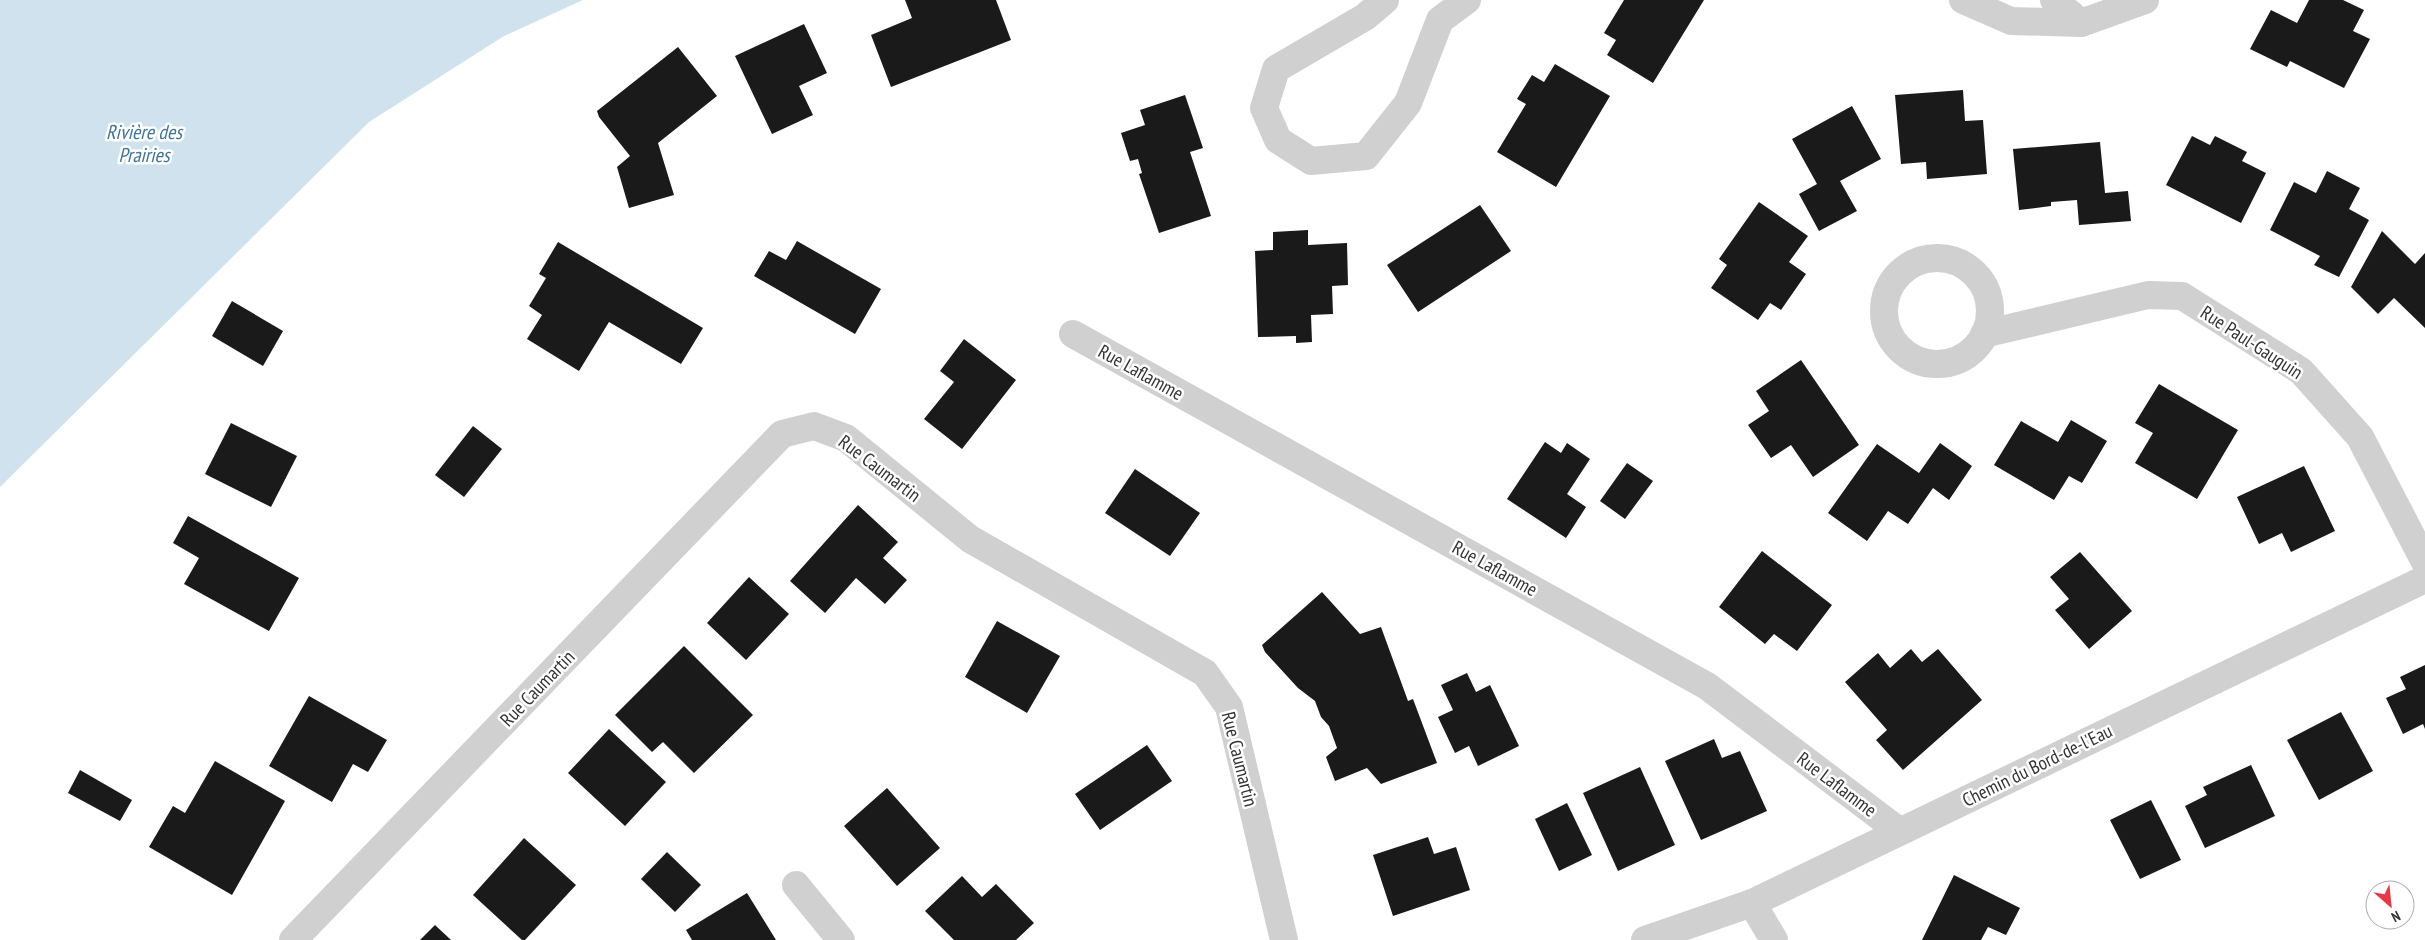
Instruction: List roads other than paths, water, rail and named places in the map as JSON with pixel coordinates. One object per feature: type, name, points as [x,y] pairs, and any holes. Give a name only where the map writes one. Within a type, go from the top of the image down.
[{"type":"street","points":[[1385,0],[1365,17],[1276,69],[1264,108],[1278,140],[1311,161],[1366,156],[1408,103],[1440,20],[1467,0]]},
{"type":"street","points":[[1963,0],[2011,21],[2081,23],[2145,0]]},
{"type":"street","points":[[2054,0],[2081,23]]},
{"type":"street","name":"Rue Paul-Gauguin","points":[[1984,334],[2148,295],[2182,296],[2301,370],[2360,437],[2425,562]]},
{"type":"street","name":"Rue Laflamme","points":[[1072,334],[1707,686],[1899,831]]},
{"type":"street","name":"Rue Caumartin","points":[[293,940],[782,434],[814,426],[846,438],[970,539],[1205,673],[1229,707],[1284,940]]},
{"type":"street","name":"Chemin du Bord-de-l'Eau","points":[[1645,940],[1752,903],[2425,579]]},
{"type":"street","points":[[796,885],[841,940]]},
{"type":"street","points":[[1752,903],[1774,940]]},
{"type":"water","name":"Rivière des Prairies","points":[[0,0],[583,0],[504,36],[369,122],[0,487]]}]
